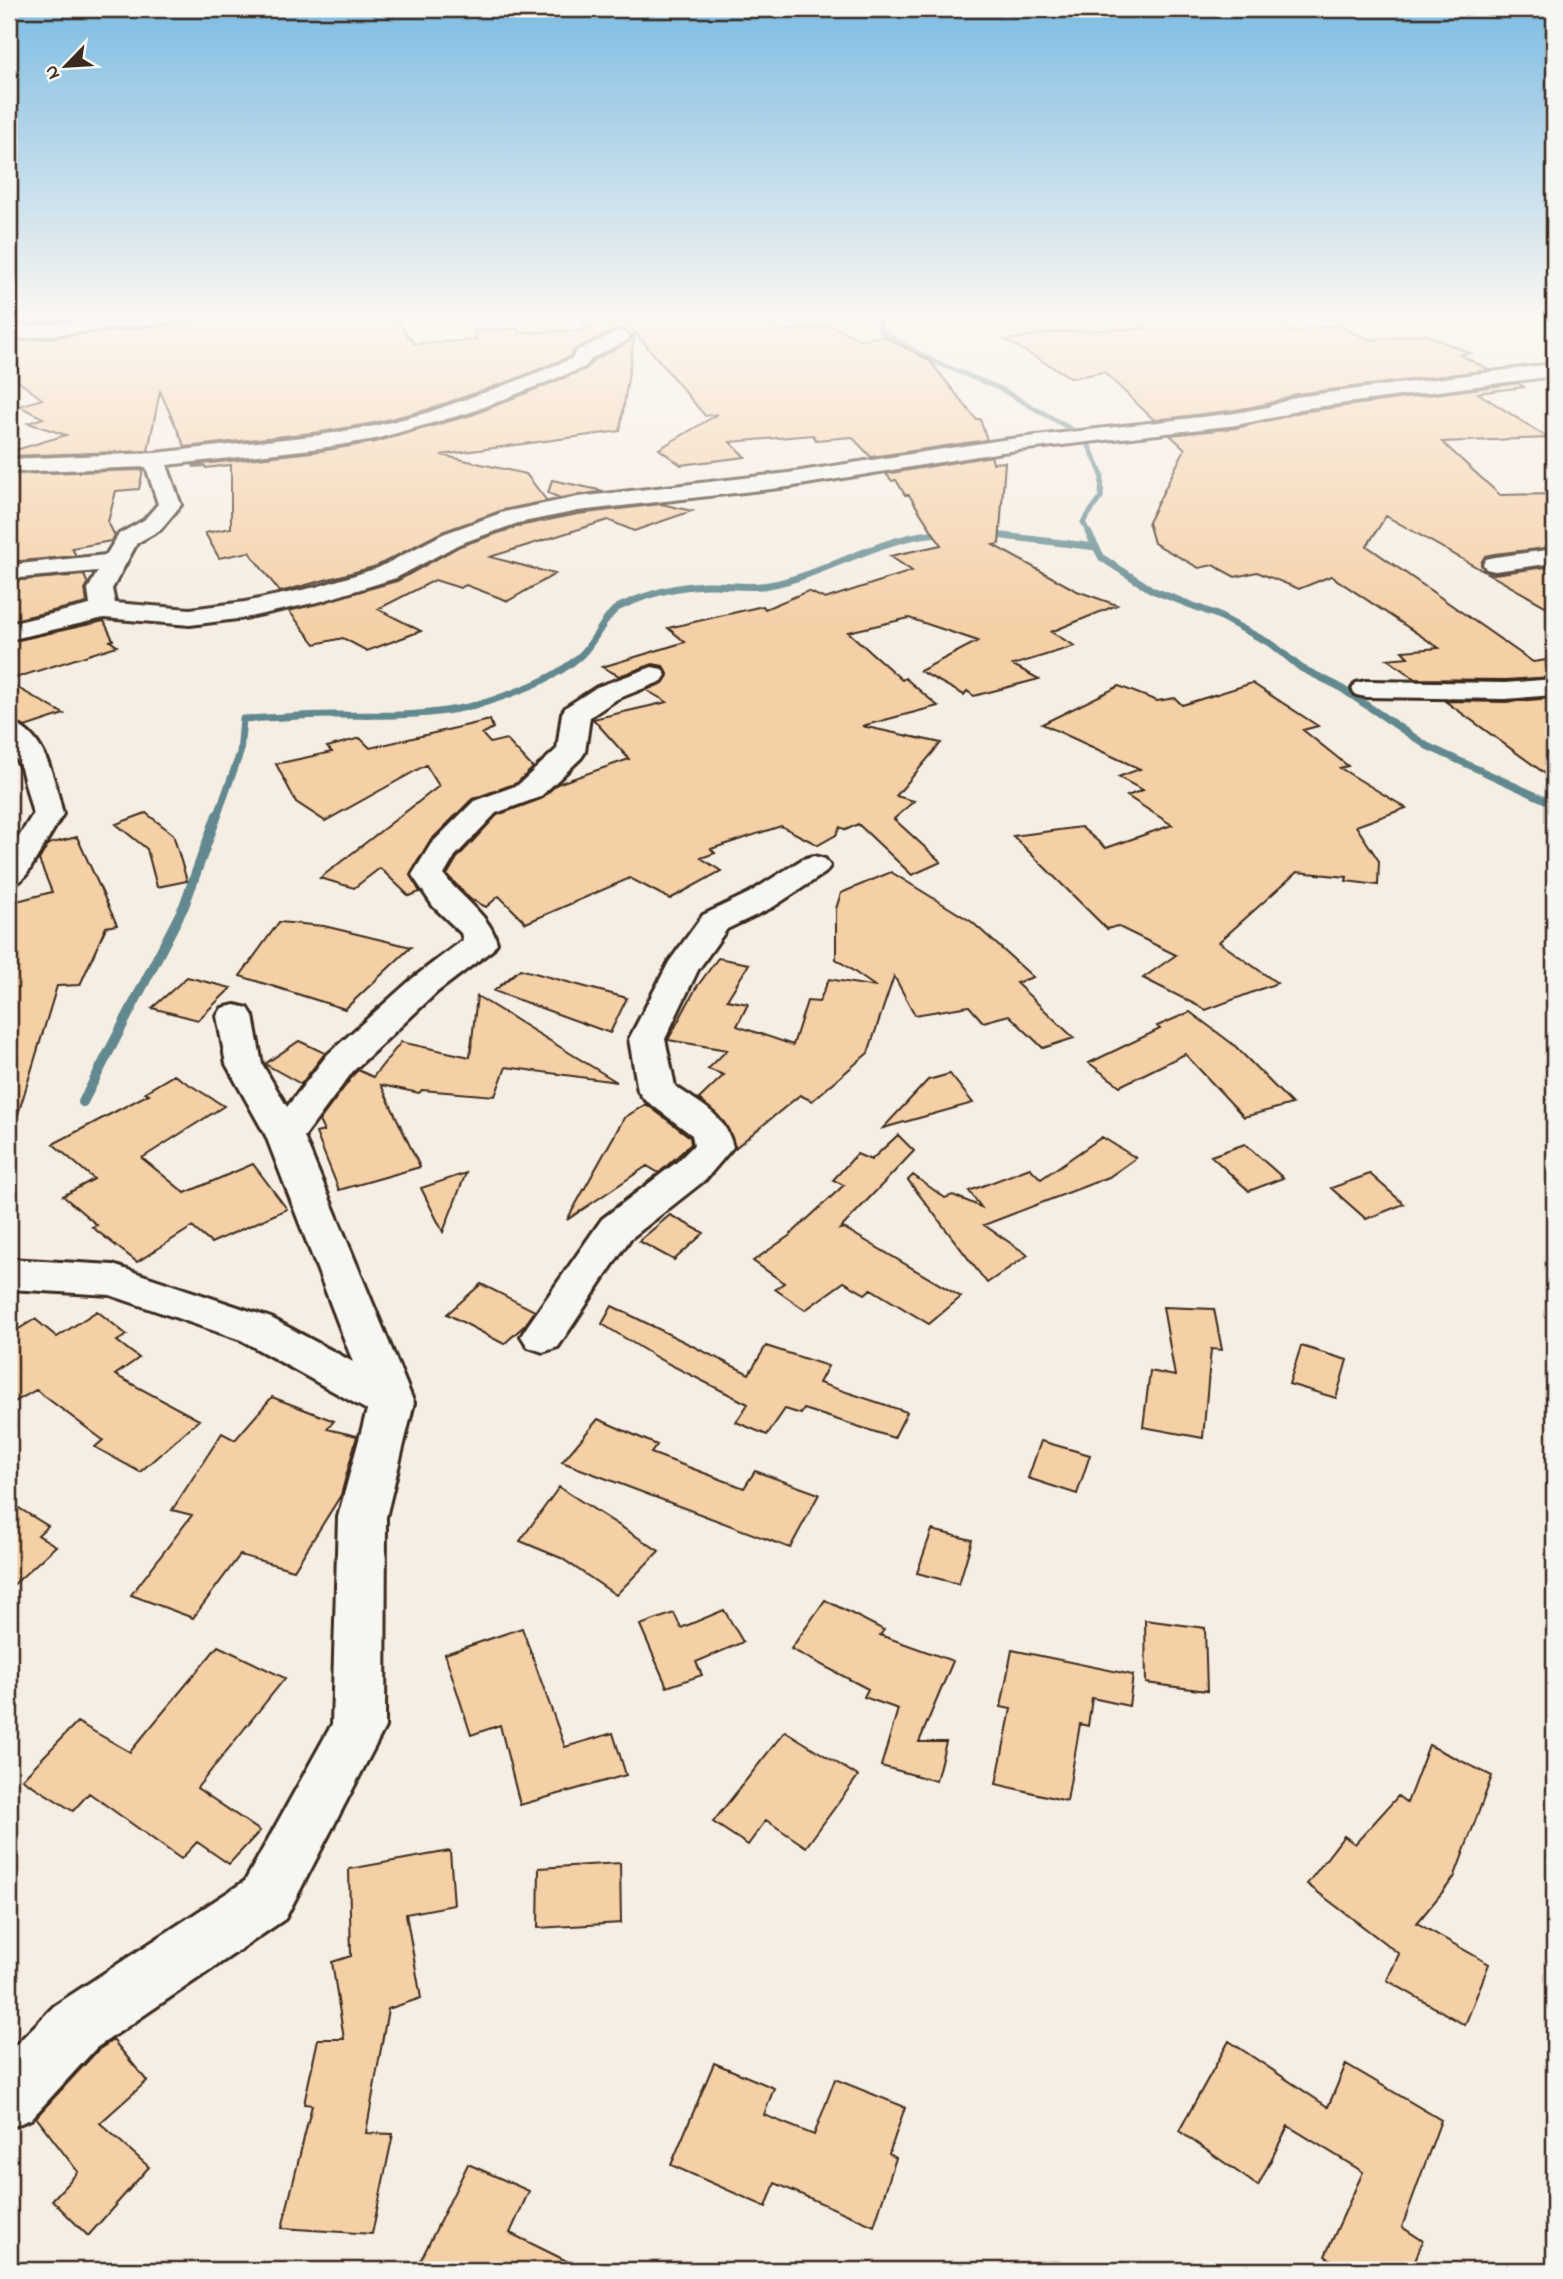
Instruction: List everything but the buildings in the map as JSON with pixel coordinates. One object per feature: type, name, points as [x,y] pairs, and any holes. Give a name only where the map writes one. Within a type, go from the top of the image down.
[{"type":"street","points":[[9,465],[155,460],[345,438],[421,421]]},
{"type":"street","points":[[9,632],[104,610],[190,617],[245,610],[387,573],[451,539],[512,517],[578,504],[788,480],[1002,446],[1216,421]]},
{"type":"street","points":[[104,610],[100,589],[127,539],[152,525],[170,505],[155,460]]},
{"type":"street","points":[[1495,564],[1554,556]]},
{"type":"street","points":[[9,572],[113,562]]},
{"type":"street","points":[[285,1136],[340,1063],[425,985],[480,943],[477,930],[445,899],[428,875],[442,851],[485,807],[528,791],[571,751],[576,713],[607,693],[652,675]]},
{"type":"street","points":[[1366,690],[1505,691],[1554,687]]},
{"type":"street","points":[[9,731],[19,738],[39,775],[48,814],[9,874]]},
{"type":"street","points":[[543,1336],[615,1230],[691,1171],[714,1147],[710,1130],[657,1091],[654,1078],[647,1039],[681,969],[715,922],[761,900],[814,866]]},
{"type":"street","points":[[9,2097],[75,2027],[265,1900],[358,1727],[362,1517],[391,1403],[285,1136],[244,1065],[235,1016]]},
{"type":"street","points":[[9,1274],[113,1280],[126,1284],[256,1329],[391,1403]]},
{"type":"waterway","points":[[1058,421],[1085,437],[1102,475],[1101,497],[1083,522],[1088,532]]},
{"type":"waterway","points":[[1088,532],[1102,558],[1152,590],[1217,615],[1273,645],[1301,668],[1338,686],[1427,746],[1554,804]]},
{"type":"waterway","points":[[217,817],[240,753],[243,719],[415,714],[477,705],[529,687],[561,670],[585,651],[614,610],[639,599],[672,589],[695,586],[769,585],[791,580],[901,540],[946,533],[930,534]]},
{"type":"waterway","points":[[987,534],[1096,547]]},
{"type":"waterway","points":[[83,1102],[184,906],[217,815]]}]
